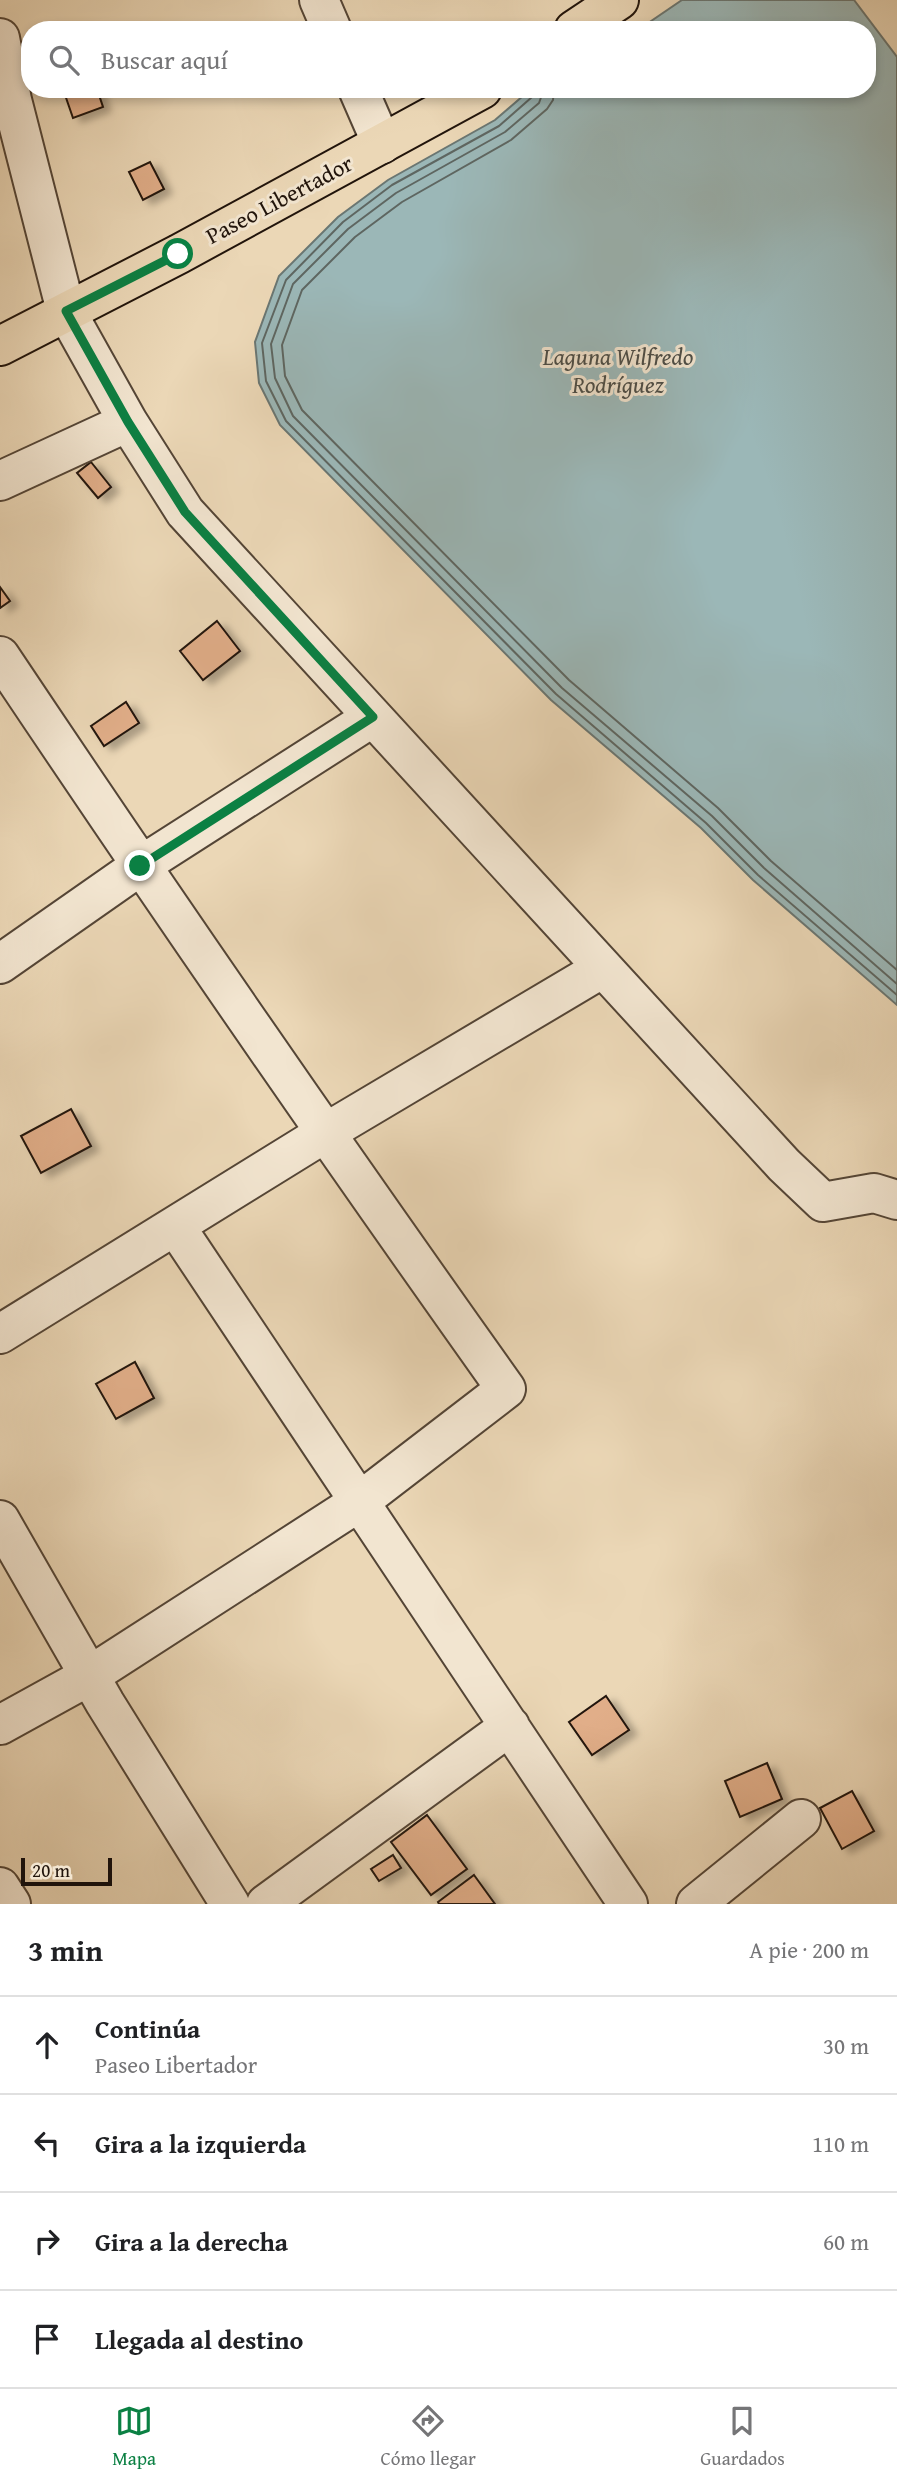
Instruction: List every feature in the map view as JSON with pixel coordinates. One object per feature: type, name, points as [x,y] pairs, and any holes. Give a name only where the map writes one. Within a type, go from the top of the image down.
[{"type":"main road","points":[[588,21],[619,0]]},
{"type":"main road","name":"Paseo Libertador","points":[[0,345],[466,98]]},
{"type":"street","points":[[319,0],[328,21]]},
{"type":"street","points":[[0,38],[6,97],[66,311],[128,422],[185,512],[784,1165],[823,1202],[874,1193],[897,1200]]},
{"type":"street","points":[[362,98],[382,144]]},
{"type":"street","points":[[0,481],[128,422]]},
{"type":"street","points":[[0,656],[140,866],[506,1389],[359,1502],[89,1676],[0,1725]]},
{"type":"street","points":[[0,964],[140,866],[373,717]]},
{"type":"street","points":[[0,1334],[325,1133],[603,968]]},
{"type":"street","points":[[176,1227],[628,1904]]},
{"type":"street","points":[[0,1520],[89,1676],[230,1904]]},
{"type":"street","points":[[266,1904],[510,1726]]},
{"type":"street","points":[[696,1904],[801,1819]]},
{"type":"street","points":[[0,1887],[11,1904]]},
{"type":"water","name":"Laguna Wilfredo Rodríguez","points":[[682,0],[854,0],[870,21],[651,21]]},
{"type":"water","name":"Laguna Wilfredo Rodríguez","points":[[876,29],[897,57],[897,1005],[753,880],[701,828],[551,700],[280,425],[259,383],[255,342],[279,276],[338,217],[388,180],[495,120],[521,98],[876,98]]},
{"type":"building","points":[[66,98],[100,98],[103,107],[73,118]]},
{"type":"building","points":[[150,162],[164,189],[143,200],[129,172]]},
{"type":"building","points":[[91,462],[111,487],[98,498],[77,473]]},
{"type":"building","points":[[0,587],[10,601],[0,608]]},
{"type":"building","points":[[217,621],[240,651],[203,680],[180,651]]},
{"type":"building","points":[[126,702],[139,723],[104,746],[91,726]]},
{"type":"building","points":[[71,1109],[91,1146],[41,1173],[21,1136]]},
{"type":"building","points":[[135,1362],[154,1398],[116,1419],[96,1384]]},
{"type":"building","points":[[606,1696],[629,1730],[592,1755],[569,1722]]},
{"type":"building","points":[[767,1763],[782,1799],[740,1817],[725,1781]]},
{"type":"building","points":[[852,1791],[874,1831],[842,1849],[820,1808]]},
{"type":"building","points":[[427,1815],[467,1869],[431,1895],[391,1842]]},
{"type":"building","points":[[393,1855],[401,1868],[379,1881],[371,1869]]},
{"type":"building","points":[[474,1875],[495,1904],[439,1904],[438,1902]]},
{"type":"route","points":[[140,866],[373,717],[185,512],[128,422],[66,311],[178,254]]}]
